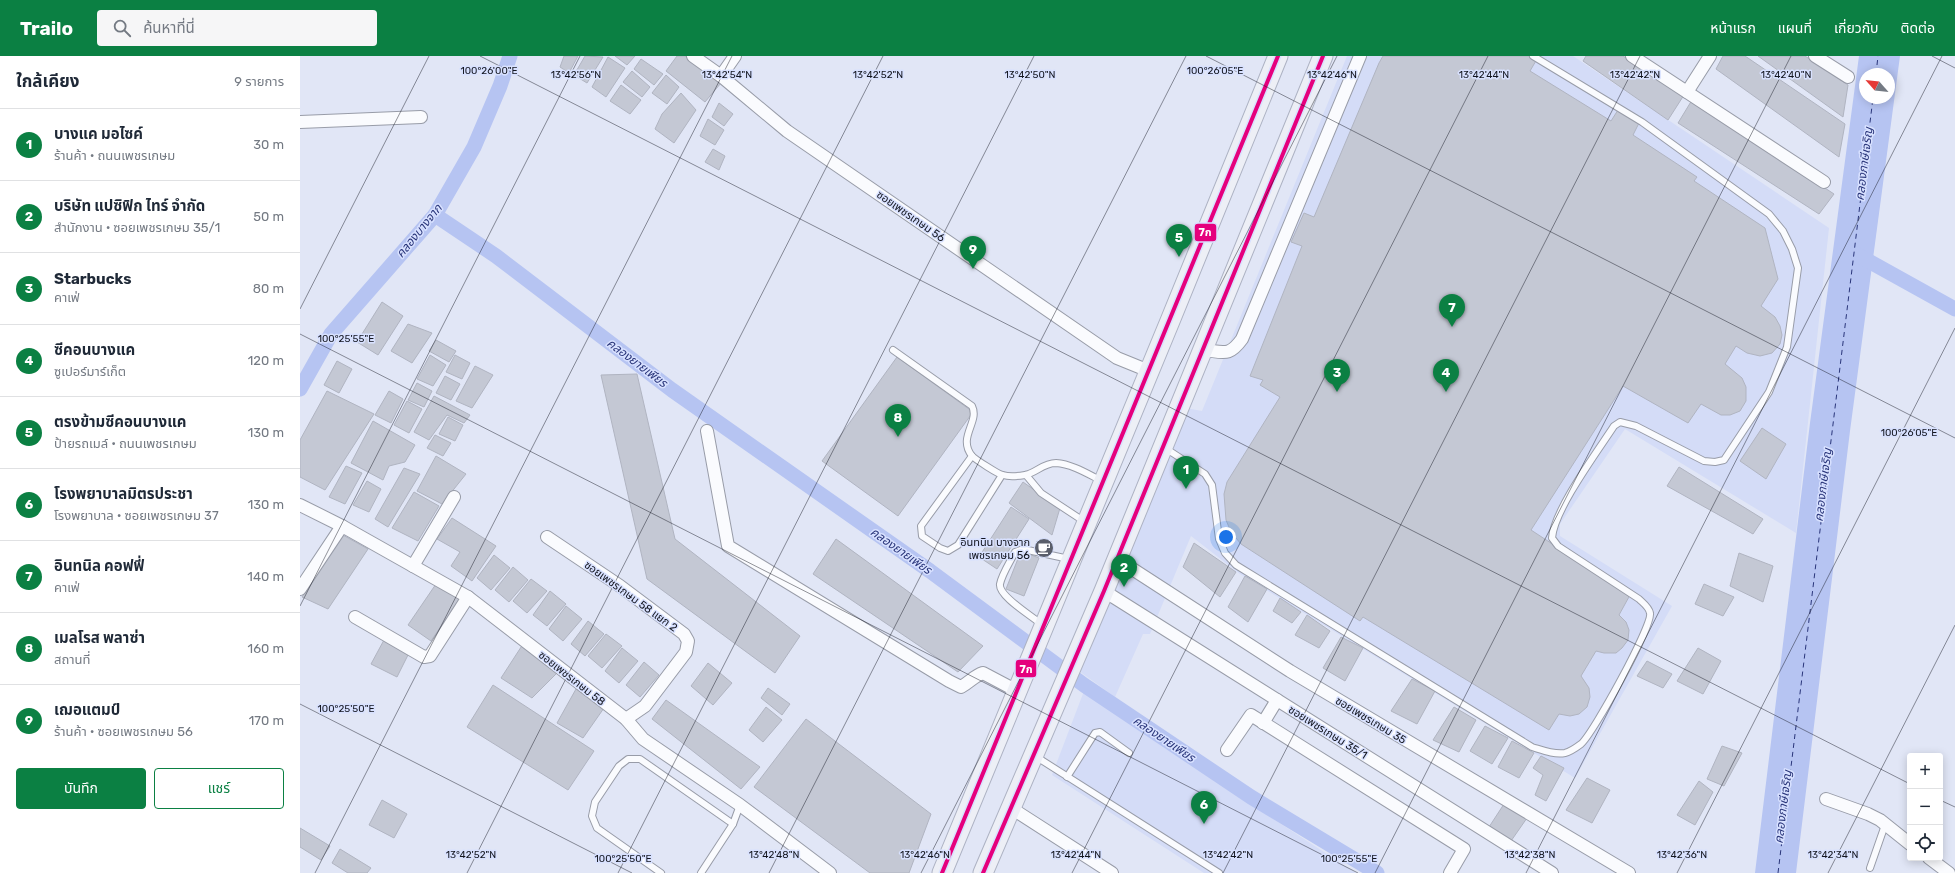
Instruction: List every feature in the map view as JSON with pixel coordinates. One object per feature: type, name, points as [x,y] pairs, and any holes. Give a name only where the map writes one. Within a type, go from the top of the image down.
[{"type":"main road","points":[[942,873],[1150,371],[1278,56]]},
{"type":"main road","points":[[983,873],[1104,591],[1204,350],[1323,56]]},
{"type":"street","name":"ซอยเพชรเกษม 56","points":[[693,56],[721,76],[787,131],[1104,350],[1117,358],[1150,371]]},
{"type":"street","points":[[721,76],[736,56]]},
{"type":"street","points":[[1204,350],[1226,352],[1234,350],[1242,339],[1360,56]]},
{"type":"street","points":[[1632,56],[1824,182]]},
{"type":"street","points":[[1687,92],[1710,56]]},
{"type":"street","points":[[1815,56],[1848,77]]},
{"type":"street","points":[[300,122],[421,117]]},
{"type":"street","points":[[707,431],[728,546],[949,681],[961,687],[969,683],[976,676],[983,673],[1017,691]]},
{"type":"street","points":[[414,566],[454,497]]},
{"type":"street","name":"ซอยเพชรเกษม 58","points":[[300,505],[342,526],[468,597],[626,719],[643,739],[740,805],[830,873]]},
{"type":"street","points":[[300,589],[342,526]]},
{"type":"street","name":"ซอยเพชรเกษม 58 แยก 2","points":[[547,537],[626,591],[684,634],[688,641],[686,652],[646,706],[626,719]]},
{"type":"street","name":"ซอยเพชรเกษม 35","points":[[1117,559],[1290,671],[1630,873]]},
{"type":"street","name":"ซอยเพชรเกษม 35/1","points":[[1104,591],[1552,873]]},
{"type":"street","points":[[355,617],[424,657],[430,656],[468,597]]},
{"type":"street","points":[[1263,723],[1277,700]]},
{"type":"street","points":[[1227,750],[1251,715],[1464,850],[1450,873]]},
{"type":"street","points":[[1826,799],[1868,814],[1907,842]]},
{"type":"street","points":[[1010,808],[1112,873]]},
{"type":"street","points":[[1933,861],[1949,873]]},
{"type":"lane","points":[[1163,447],[1205,474],[1212,485],[1220,539],[1225,553],[1236,565],[1532,747],[1550,752],[1565,752],[1581,744],[1592,731],[1635,652],[1649,623],[1650,614],[1646,606],[1638,599],[1558,546],[1552,538],[1553,528],[1560,511],[1614,426],[1620,422],[1636,426],[1704,461],[1715,462],[1724,460],[1769,392],[1787,347],[1798,268],[1783,231],[1769,214],[1642,122],[1533,56]]},
{"type":"lane","points":[[893,350],[972,406],[974,417],[966,439],[972,456],[1002,476],[1026,475],[1042,466],[1055,463],[1069,466],[1103,482]]},
{"type":"lane","points":[[972,456],[921,526],[922,536],[940,548],[948,551],[958,545],[1002,476]]},
{"type":"lane","points":[[1026,475],[1041,493],[1087,523]]},
{"type":"lane","points":[[1043,628],[1000,591],[1000,584],[1015,552],[1019,550],[1023,549],[1071,559]]},
{"type":"lane","points":[[1067,777],[1095,733],[1100,732],[1129,753]]},
{"type":"lane","points":[[1033,756],[1219,873]]},
{"type":"lane","points":[[661,873],[597,828],[592,816],[595,802],[619,766],[628,759],[640,759],[733,824]]},
{"type":"lane","points":[[702,873],[733,824],[740,805]]},
{"type":"lane","points":[[1870,868],[1885,825]]},
{"type":"shaded area","points":[[1347,56],[1573,56],[1829,228],[1796,533],[1625,429],[1560,524],[1560,536],[1672,606],[1575,778],[1240,574],[1191,536],[1150,634],[1143,634],[1115,697],[1079,671],[1186,408],[1202,411]]},
{"type":"shaded area","points":[[1084,691],[1160,745],[1356,873],[1204,873],[1052,775]]},
{"type":"water","name":"คลองภาษีเจริญ","points":[[1859,56],[1900,56],[1895,94],[1895,68],[1859,68],[1859,104],[1894,104],[1850,431],[1796,873],[1755,873],[1810,423]]},
{"type":"building","points":[[564,56],[578,56],[569,73],[560,67]]},
{"type":"building","points":[[585,56],[603,57],[587,83],[574,75]]},
{"type":"building","points":[[615,56],[635,56],[627,65]]},
{"type":"building","points":[[677,56],[685,56],[721,83],[705,102],[666,71]]},
{"type":"building","points":[[1383,56],[1531,56],[1537,59],[1530,71],[1611,121],[1618,110],[1639,123],[1633,135],[1697,177],[1694,181],[1765,228],[1778,279],[1761,306],[1775,317],[1780,326],[1782,335],[1780,344],[1772,353],[1760,356],[1747,353],[1736,346],[1725,364],[1742,378],[1746,387],[1746,401],[1740,411],[1730,415],[1721,415],[1701,404],[1688,423],[1623,386],[1531,530],[1630,595],[1619,615],[1626,622],[1629,630],[1628,640],[1616,653],[1596,651],[1581,676],[1589,688],[1590,697],[1587,707],[1579,714],[1570,716],[1559,714],[1549,730],[1363,617],[1360,621],[1241,544],[1231,532],[1226,520],[1224,494],[1227,482],[1280,397],[1260,385],[1263,380],[1250,376],[1302,246],[1291,242],[1304,213],[1314,217]]},
{"type":"building","points":[[1586,56],[1623,56],[1684,95],[1668,120],[1583,61]]},
{"type":"building","points":[[1723,56],[1745,56],[1845,124],[1839,157],[1716,69]]},
{"type":"building","points":[[1758,56],[1805,56],[1848,85],[1843,117]]},
{"type":"building","points":[[608,57],[625,68],[606,97],[592,87]]},
{"type":"building","points":[[641,59],[663,74],[654,85],[634,69]]},
{"type":"building","points":[[632,71],[650,87],[642,97],[623,82]]},
{"type":"building","points":[[666,75],[679,87],[667,104],[652,93]]},
{"type":"building","points":[[621,85],[641,100],[630,114],[610,101]]},
{"type":"building","points":[[681,93],[696,110],[674,143],[655,129],[662,114]]},
{"type":"building","points":[[1692,100],[1834,194],[1819,214],[1678,123]]},
{"type":"building","points":[[719,103],[733,114],[724,126],[712,117]]},
{"type":"building","points":[[708,119],[724,130],[715,145],[700,136]]},
{"type":"building","points":[[713,149],[725,156],[719,170],[705,162]]},
{"type":"building","points":[[382,302],[403,316],[378,355],[357,342]]},
{"type":"building","points":[[408,324],[432,333],[412,363],[391,351]]},
{"type":"building","points":[[436,340],[456,351],[449,362],[429,351]]},
{"type":"building","points":[[430,355],[446,365],[433,386],[417,379]]},
{"type":"building","points":[[455,355],[470,363],[462,379],[446,372]]},
{"type":"building","points":[[897,357],[973,412],[898,516],[822,461]]},
{"type":"building","points":[[337,361],[352,369],[339,393],[324,385]]},
{"type":"building","points":[[475,366],[493,375],[472,408],[456,401]]},
{"type":"building","points":[[637,374],[675,539],[800,636],[775,673],[647,579],[601,375]]},
{"type":"building","points":[[445,376],[460,384],[451,400],[436,393]]},
{"type":"building","points":[[417,383],[432,391],[424,407],[408,400]]},
{"type":"building","points":[[327,391],[374,414],[325,490],[300,477],[300,440]]},
{"type":"building","points":[[389,391],[403,399],[391,423],[375,415]]},
{"type":"building","points":[[434,396],[470,415],[464,423],[447,415],[429,440],[414,432]]},
{"type":"building","points":[[407,401],[422,409],[409,433],[394,425]]},
{"type":"building","points":[[448,417],[463,425],[455,441],[439,434]]},
{"type":"building","points":[[373,421],[415,445],[405,462],[389,466],[383,480],[351,463]]},
{"type":"building","points":[[1762,428],[1786,444],[1766,479],[1740,461]]},
{"type":"building","points":[[435,435],[451,443],[443,456],[427,448]]},
{"type":"building","points":[[436,456],[466,474],[442,504],[417,491]]},
{"type":"building","points":[[346,466],[362,473],[345,504],[329,497]]},
{"type":"building","points":[[1679,467],[1763,519],[1753,534],[1667,486]]},
{"type":"building","points":[[404,468],[420,474],[388,527],[375,519]]},
{"type":"building","points":[[367,481],[381,489],[369,512],[353,505]]},
{"type":"building","points":[[1023,482],[1060,508],[1052,535],[1009,503]]},
{"type":"building","points":[[414,492],[439,506],[418,541],[392,528]]},
{"type":"building","points":[[1011,507],[1029,519],[997,569],[979,557]]},
{"type":"building","points":[[452,518],[496,546],[472,581],[451,566],[460,552],[437,539]]},
{"type":"building","points":[[341,534],[368,549],[328,609],[302,597]]},
{"type":"building","points":[[836,539],[983,646],[958,672],[813,574]]},
{"type":"building","name":"อินทนิน บางจาก เพชรเกษม 56","points":[[1038,542],[1053,547],[1049,554],[1035,550]]},
{"type":"building","points":[[1194,543],[1236,572],[1220,597],[1183,567]]},
{"type":"building","points":[[1021,551],[1039,558],[1024,596],[1006,589]]},
{"type":"building","points":[[1739,553],[1773,566],[1763,602],[1730,586]]},
{"type":"building","points":[[494,555],[510,568],[491,590],[477,578]]},
{"type":"building","points":[[513,567],[528,580],[509,602],[495,590]]},
{"type":"building","points":[[1245,576],[1267,589],[1248,622],[1228,607]]},
{"type":"building","points":[[531,579],[547,591],[527,613],[513,601]]},
{"type":"building","points":[[436,584],[460,598],[431,641],[408,625]]},
{"type":"building","points":[[1704,584],[1734,597],[1723,616],[1695,604]]},
{"type":"building","points":[[550,591],[566,604],[547,626],[533,615]]},
{"type":"building","points":[[1280,598],[1301,612],[1292,623],[1273,611]]},
{"type":"building","points":[[566,606],[582,619],[563,641],[549,629]]},
{"type":"building","points":[[1307,615],[1330,631],[1319,648],[1295,635]]},
{"type":"building","points":[[588,621],[604,634],[585,656],[571,644]]},
{"type":"building","points":[[606,634],[622,646],[602,668],[588,656]]},
{"type":"building","points":[[1341,637],[1363,648],[1345,681],[1323,668]]},
{"type":"building","points":[[384,640],[409,653],[397,677],[371,664]]},
{"type":"building","points":[[525,641],[557,673],[532,698],[501,678]]},
{"type":"building","points":[[622,648],[638,661],[619,683],[605,671]]},
{"type":"building","points":[[1698,648],[1721,661],[1703,694],[1677,681]]},
{"type":"building","points":[[1647,661],[1672,674],[1663,688],[1637,676]]},
{"type":"building","points":[[644,662],[659,675],[640,697],[626,685]]},
{"type":"building","points":[[708,663],[732,683],[713,705],[691,686]]},
{"type":"building","points":[[1412,679],[1435,691],[1417,724],[1391,711]]},
{"type":"building","points":[[493,685],[594,751],[568,790],[467,727]]},
{"type":"building","points":[[768,688],[790,704],[782,715],[761,698]]},
{"type":"building","points":[[576,689],[604,708],[583,738],[557,723]]},
{"type":"building","points":[[666,700],[760,767],[741,789],[652,719]]},
{"type":"building","points":[[766,707],[782,720],[763,742],[749,730]]},
{"type":"building","points":[[1454,707],[1476,720],[1459,752],[1433,740]]},
{"type":"building","points":[[806,719],[931,814],[909,873],[870,873],[754,787]]},
{"type":"building","points":[[1485,726],[1508,738],[1492,764],[1470,751]]},
{"type":"building","points":[[1512,741],[1534,753],[1519,778],[1498,767]]},
{"type":"building","points":[[1722,746],[1742,753],[1724,786],[1707,779]]},
{"type":"building","points":[[1541,756],[1564,768],[1546,801],[1535,795],[1543,775],[1533,768]]},
{"type":"building","points":[[1587,778],[1610,790],[1592,823],[1566,810]]},
{"type":"building","points":[[1699,781],[1713,792],[1695,825],[1677,815]]},
{"type":"building","points":[[382,800],[407,814],[394,838],[369,825]]},
{"type":"building","points":[[1504,804],[1527,818],[1511,841],[1489,827]]},
{"type":"building","points":[[300,828],[330,846],[321,860],[300,847]]},
{"type":"building","points":[[340,849],[371,868],[367,873],[348,873],[332,863]]},
{"type":"waterway","name":"คลองบางจาก","points":[[300,389],[331,334],[435,215],[474,147],[500,86],[510,56]]},
{"type":"waterway","name":"คลองยายเพียร","points":[[435,215],[496,256],[672,390],[930,571],[1084,685],[1251,797],[1377,873]]},
{"type":"waterway","points":[[1854,253],[1955,309]]},
{"type":"ferry route","points":[[1877,68],[1878,56]]},
{"type":"ferry route","points":[[1778,873],[1872,104]]},
{"type":"transit line","name":"7ก","points":[[942,873],[1278,56]]},
{"type":"transit line","name":"7ก","points":[[983,873],[1104,591],[1323,56]]},
{"type":"place","name":"ตรงข้ามซีคอนบางแค","points":[[1179,257]]},
{"type":"place","name":"เฌอแตมป์","points":[[973,269]]},
{"type":"place","name":"อินทนิล คอฟฟี่","points":[[1452,327]]},
{"type":"place","name":"Starbucks","points":[[1337,392]]},
{"type":"place","name":"ซีคอนบางแค","points":[[1446,392]]},
{"type":"place","name":"เมลโรส พลาซ่า","points":[[898,437]]},
{"type":"place","name":"บางแค มอไซค์","points":[[1186,489]]},
{"type":"place","name":"อินทนิน บางจาก เพชรเกษม 56","points":[[1044,548]]},
{"type":"place","name":"บริษัท แปซิฟิก ไทร์ จำกัด","points":[[1124,587]]},
{"type":"place","name":"โรงพยาบาลมิตรประชา","points":[[1204,824]]}]
